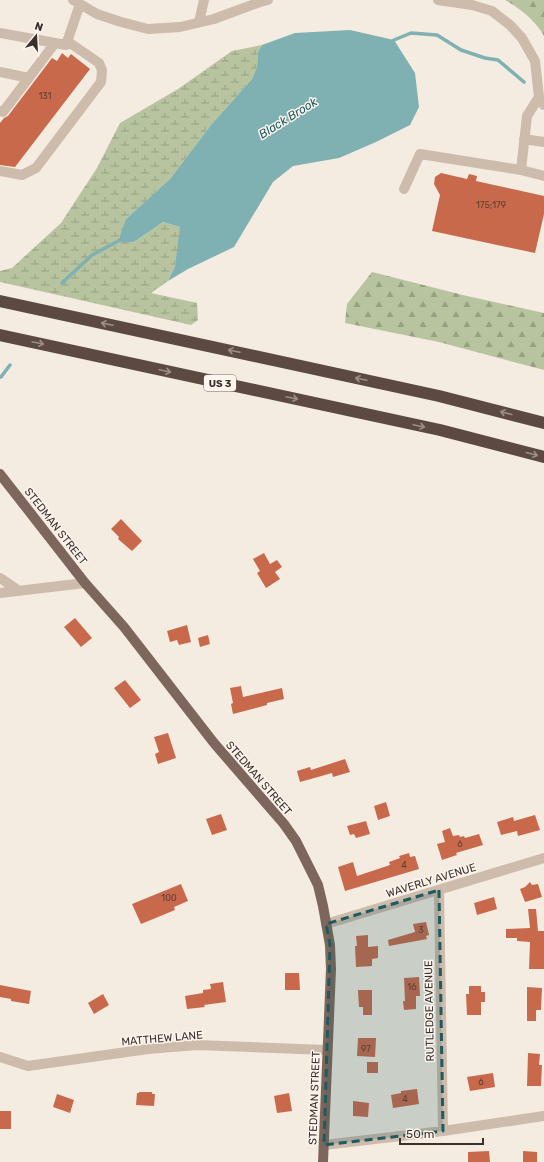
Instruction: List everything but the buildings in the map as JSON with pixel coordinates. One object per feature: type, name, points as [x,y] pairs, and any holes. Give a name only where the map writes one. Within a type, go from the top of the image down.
[{"type":"highway","points":[[0,301],[439,396],[544,423]]},
{"type":"highway","name":"US 3","points":[[0,335],[440,430],[544,457]]},
{"type":"main road","name":"STEDMAN STREET","points":[[0,474],[85,583],[124,627],[214,743],[284,824],[296,841],[318,885],[330,945],[331,969],[323,1162]]},
{"type":"street","points":[[199,22],[204,0]]},
{"type":"street","points":[[0,33],[66,45],[77,2],[97,14],[148,29],[180,27],[214,19],[268,0]]},
{"type":"street","points":[[438,0],[472,5],[492,11],[510,25],[522,38],[535,61],[541,101],[527,116],[521,170]]},
{"type":"street","points":[[0,171],[22,175],[36,168],[101,82],[102,70],[99,63],[67,42]]},
{"type":"street","points":[[0,112],[3,112],[55,43]]},
{"type":"street","points":[[0,72],[29,78]]},
{"type":"street","points":[[524,139],[544,142]]},
{"type":"street","points":[[404,189],[420,154],[521,170],[544,176]]},
{"type":"street","points":[[0,578],[19,591]]},
{"type":"street","points":[[0,593],[85,583]]},
{"type":"street","name":"WAVERLY AVENUE","points":[[326,924],[544,858]]},
{"type":"street","name":"RUTLEDGE AVENUE","points":[[439,890],[443,1131]]},
{"type":"street","name":"MATTHEW LANE","points":[[0,1057],[28,1066],[148,1049],[197,1045],[327,1050]]},
{"type":"street","points":[[324,1145],[443,1131],[544,1116]]},
{"type":"highlighted area","points":[[439,890],[443,1131],[324,1145],[330,945],[326,924]]},
{"type":"green space","points":[[505,0],[544,0],[544,36],[527,15]]},
{"type":"green space","points":[[262,45],[258,52],[257,67],[252,79],[211,125],[170,179],[126,219],[134,242],[163,222],[181,227],[175,266],[168,281],[151,293],[197,303],[198,320],[191,325],[0,282],[0,271],[12,268],[61,223],[97,168],[120,123],[178,89],[232,51]]},
{"type":"green space","points":[[372,272],[467,296],[544,313],[544,370],[439,342],[345,323],[347,304]]},
{"type":"water","points":[[350,30],[394,40],[415,73],[419,107],[410,125],[339,158],[293,166],[273,182],[234,247],[188,269],[168,281],[175,266],[180,227],[163,222],[134,242],[118,242],[126,219],[170,179],[211,125],[252,79],[257,67],[258,52],[262,45],[295,33]]},
{"type":"waterway","name":"Black Brook","points":[[390,44],[394,40],[411,33],[437,35],[461,50],[485,58],[498,60],[524,82]]},
{"type":"waterway","name":"Black Brook","points":[[62,283],[92,255],[120,240]]},
{"type":"waterway","name":"Black Brook","points":[[0,377],[10,365]]}]
